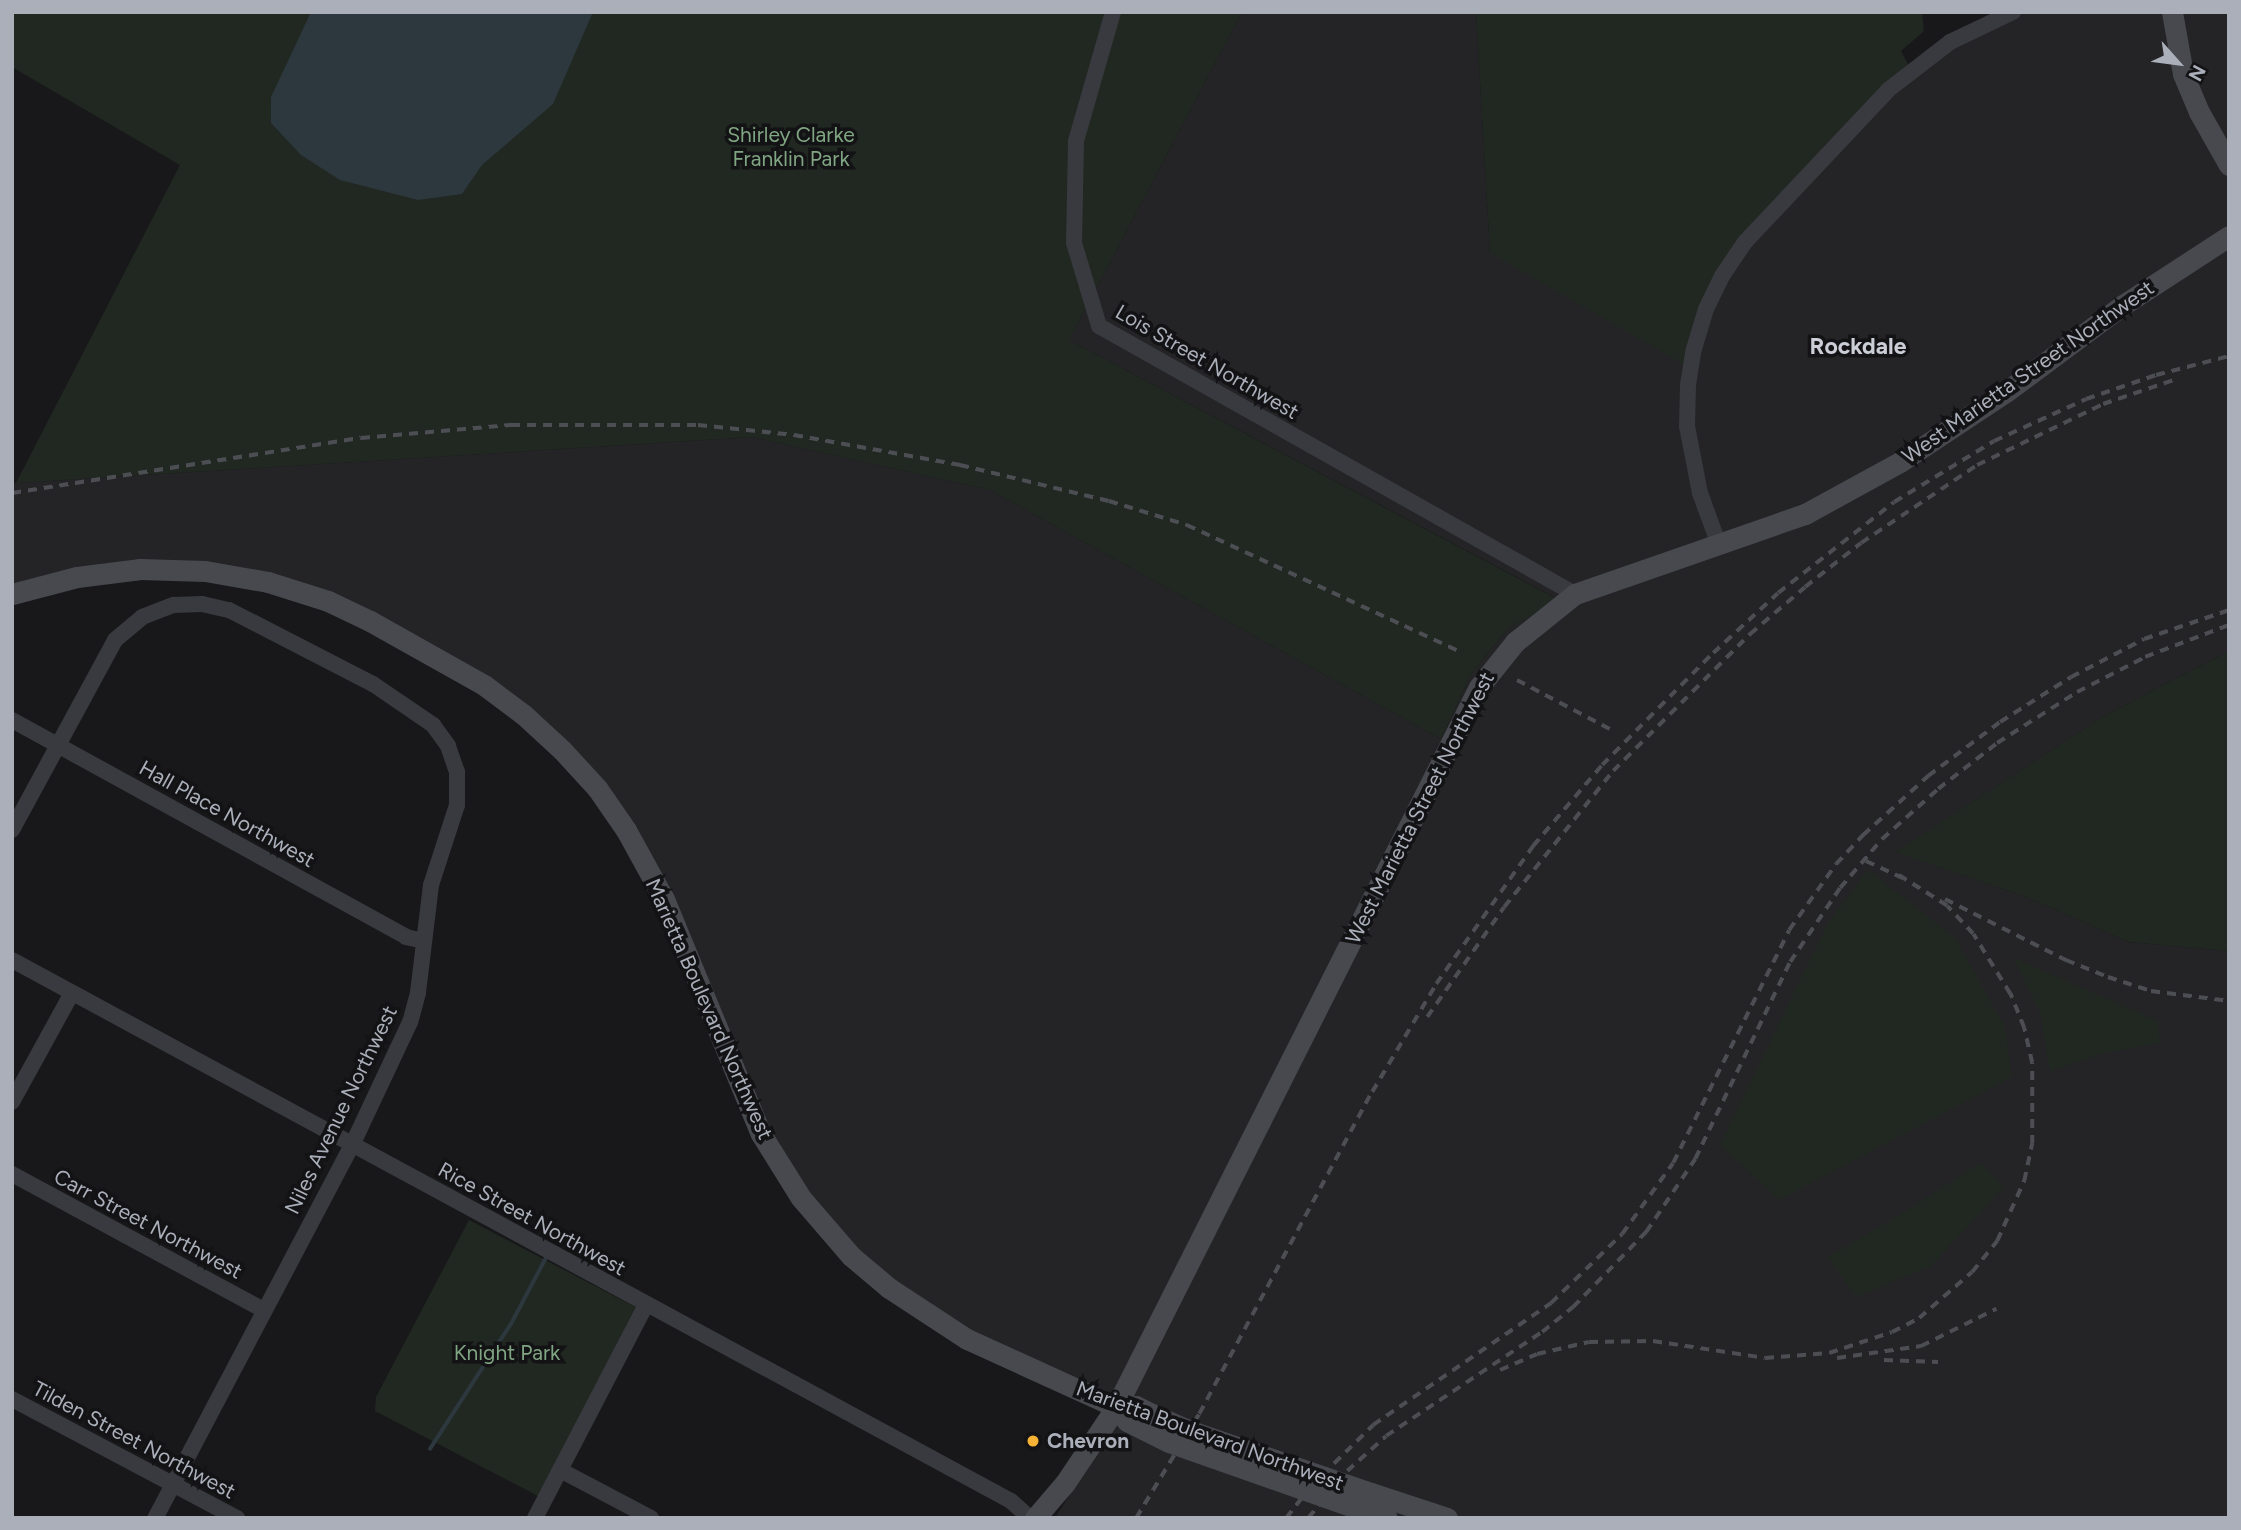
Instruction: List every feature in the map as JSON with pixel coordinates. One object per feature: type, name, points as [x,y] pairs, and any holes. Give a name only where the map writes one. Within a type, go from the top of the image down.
[{"type":"street","name":"Lois Street Northwest","points":[[1113,12],[1076,141],[1074,243],[1099,326],[1574,594]]},
{"type":"street","points":[[1719,545],[1692,462],[1687,407],[1694,349],[1706,309],[1722,276],[1745,242],[1888,90],[1950,42],[2013,12]]},
{"type":"street","points":[[2172,12],[2183,74],[2199,112],[2229,164]]},
{"type":"street","name":"West Marietta Street Northwest","points":[[1035,1518],[1065,1483],[1116,1407],[1479,687],[1515,642],[1574,594],[1805,514],[1900,461],[2007,391],[2123,305],[2229,236]]},
{"type":"street","name":"Marietta Boulevard Northwest","points":[[12,594],[77,577],[140,569],[205,571],[268,582],[328,601],[370,621],[484,685],[524,715],[562,750],[597,788],[626,830],[664,899],[761,1134],[802,1198],[851,1256],[889,1288],[958,1333],[1116,1407],[1136,1406],[1169,1443],[1368,1502],[1447,1518]]},
{"type":"street","name":"Niles Avenue Northwest","points":[[12,830],[116,640],[142,617],[174,605],[202,604],[229,610],[373,684],[433,725],[449,746],[457,772],[457,804],[431,885],[418,993],[410,1022],[352,1145],[155,1518]]},
{"type":"street","name":"Hall Place Northwest","points":[[12,720],[407,937],[423,941]]},
{"type":"street","name":"Rice Street Northwest","points":[[12,960],[1010,1502],[1030,1518]]},
{"type":"street","points":[[12,1102],[72,993]]},
{"type":"street","name":"Carr Street Northwest","points":[[12,1174],[264,1310]]},
{"type":"street","points":[[535,1518],[646,1305]]},
{"type":"street","name":"Tilden Street Northwest","points":[[12,1399],[237,1518]]},
{"type":"street","points":[[560,1470],[650,1518]]},
{"type":"street","points":[[1368,1502],[1387,1518]]},
{"type":"shaded area","points":[[311,12],[593,12],[553,104],[482,165],[462,194],[418,200],[340,180],[301,155],[271,123],[271,97]]},
{"type":"shaded area","points":[[1242,12],[1476,12],[1490,253],[1760,215],[1923,65],[2004,12],[2229,12],[2229,651],[2104,716],[1897,852],[2026,897],[2129,942],[2229,951],[2229,1518],[1055,1518],[1122,1412],[881,1290],[777,1156],[601,789],[435,646],[291,588],[105,563],[12,597],[12,484],[16,483],[752,437],[990,490],[1441,739],[1471,674],[1509,627],[1560,600],[1069,340]]},
{"type":"green space","name":"Shirley Clarke Franklin Park","points":[[12,12],[1242,12],[1069,340],[1561,601],[1509,627],[1471,674],[1441,739],[990,490],[752,437],[16,483],[180,165],[12,67]]},
{"type":"green space","points":[[1476,12],[1922,12],[1924,31],[1901,51],[1913,74],[1760,215],[1685,365],[1490,253]]},
{"type":"green space","points":[[2229,651],[2229,951],[2129,942],[2026,897],[1896,852],[2104,716]]},
{"type":"green space","points":[[1868,870],[1955,938],[2005,1027],[2012,1077],[1779,1200],[1720,1145],[1828,923]]},
{"type":"green space","points":[[2014,958],[2158,1021],[2160,1043],[2104,1053],[2050,1071],[2040,1013]]},
{"type":"green space","points":[[1980,1163],[2004,1187],[1931,1266],[1856,1297],[1828,1257]]},
{"type":"green space","name":"Knight Park","points":[[469,1220],[637,1308],[538,1496],[375,1411],[376,1397]]},
{"type":"waterway","points":[[430,1449],[511,1324],[547,1256]]},
{"type":"railway","points":[[1136,1518],[1199,1414],[1372,1092],[1436,984],[1533,846],[1602,765],[1713,653],[1778,593],[1894,502],[1994,441],[2086,399],[2156,375],[2229,356]]},
{"type":"railway","points":[[1427,1017],[1504,907],[1613,771],[1750,634],[1805,587],[1861,543],[1977,465],[2103,404],[2177,379]]},
{"type":"railway","points":[[12,493],[361,438],[511,425],[698,425],[794,435],[960,465],[1109,501],[1187,525],[1459,651]]},
{"type":"railway","points":[[1286,1518],[1311,1486],[1373,1425],[1551,1303],[1622,1234],[1673,1163],[1789,930],[1836,864],[1863,835],[1928,776],[2000,722],[2071,677],[2144,639],[2229,610]]},
{"type":"railway","points":[[1308,1518],[1347,1471],[1386,1436],[1542,1332],[1573,1307],[1646,1232],[1695,1159],[1790,962],[1840,888],[1882,839],[1938,789],[1997,743],[2077,692],[2145,657],[2229,625]]},
{"type":"railway","points":[[1517,680],[1610,729]]},
{"type":"railway","points":[[1866,861],[1907,880]]},
{"type":"railway","points":[[1500,1370],[1537,1354],[1589,1342],[1653,1341],[1765,1358],[1829,1353],[1892,1332],[1919,1318],[1972,1272],[1997,1241],[2024,1181],[2032,1144],[2032,1063],[2024,1028],[2010,994],[1973,934],[1947,906],[1898,875]]},
{"type":"railway","points":[[1945,899],[2066,960],[2108,977],[2151,991],[2229,1001]]},
{"type":"railway","points":[[1837,1358],[1921,1346],[1996,1309]]},
{"type":"railway","points":[[1884,1360],[1938,1362]]},
{"type":"place","name":"Chevron","points":[[1033,1441]]},
{"type":"district","name":"Rockdale","points":[[1858,346]]}]
